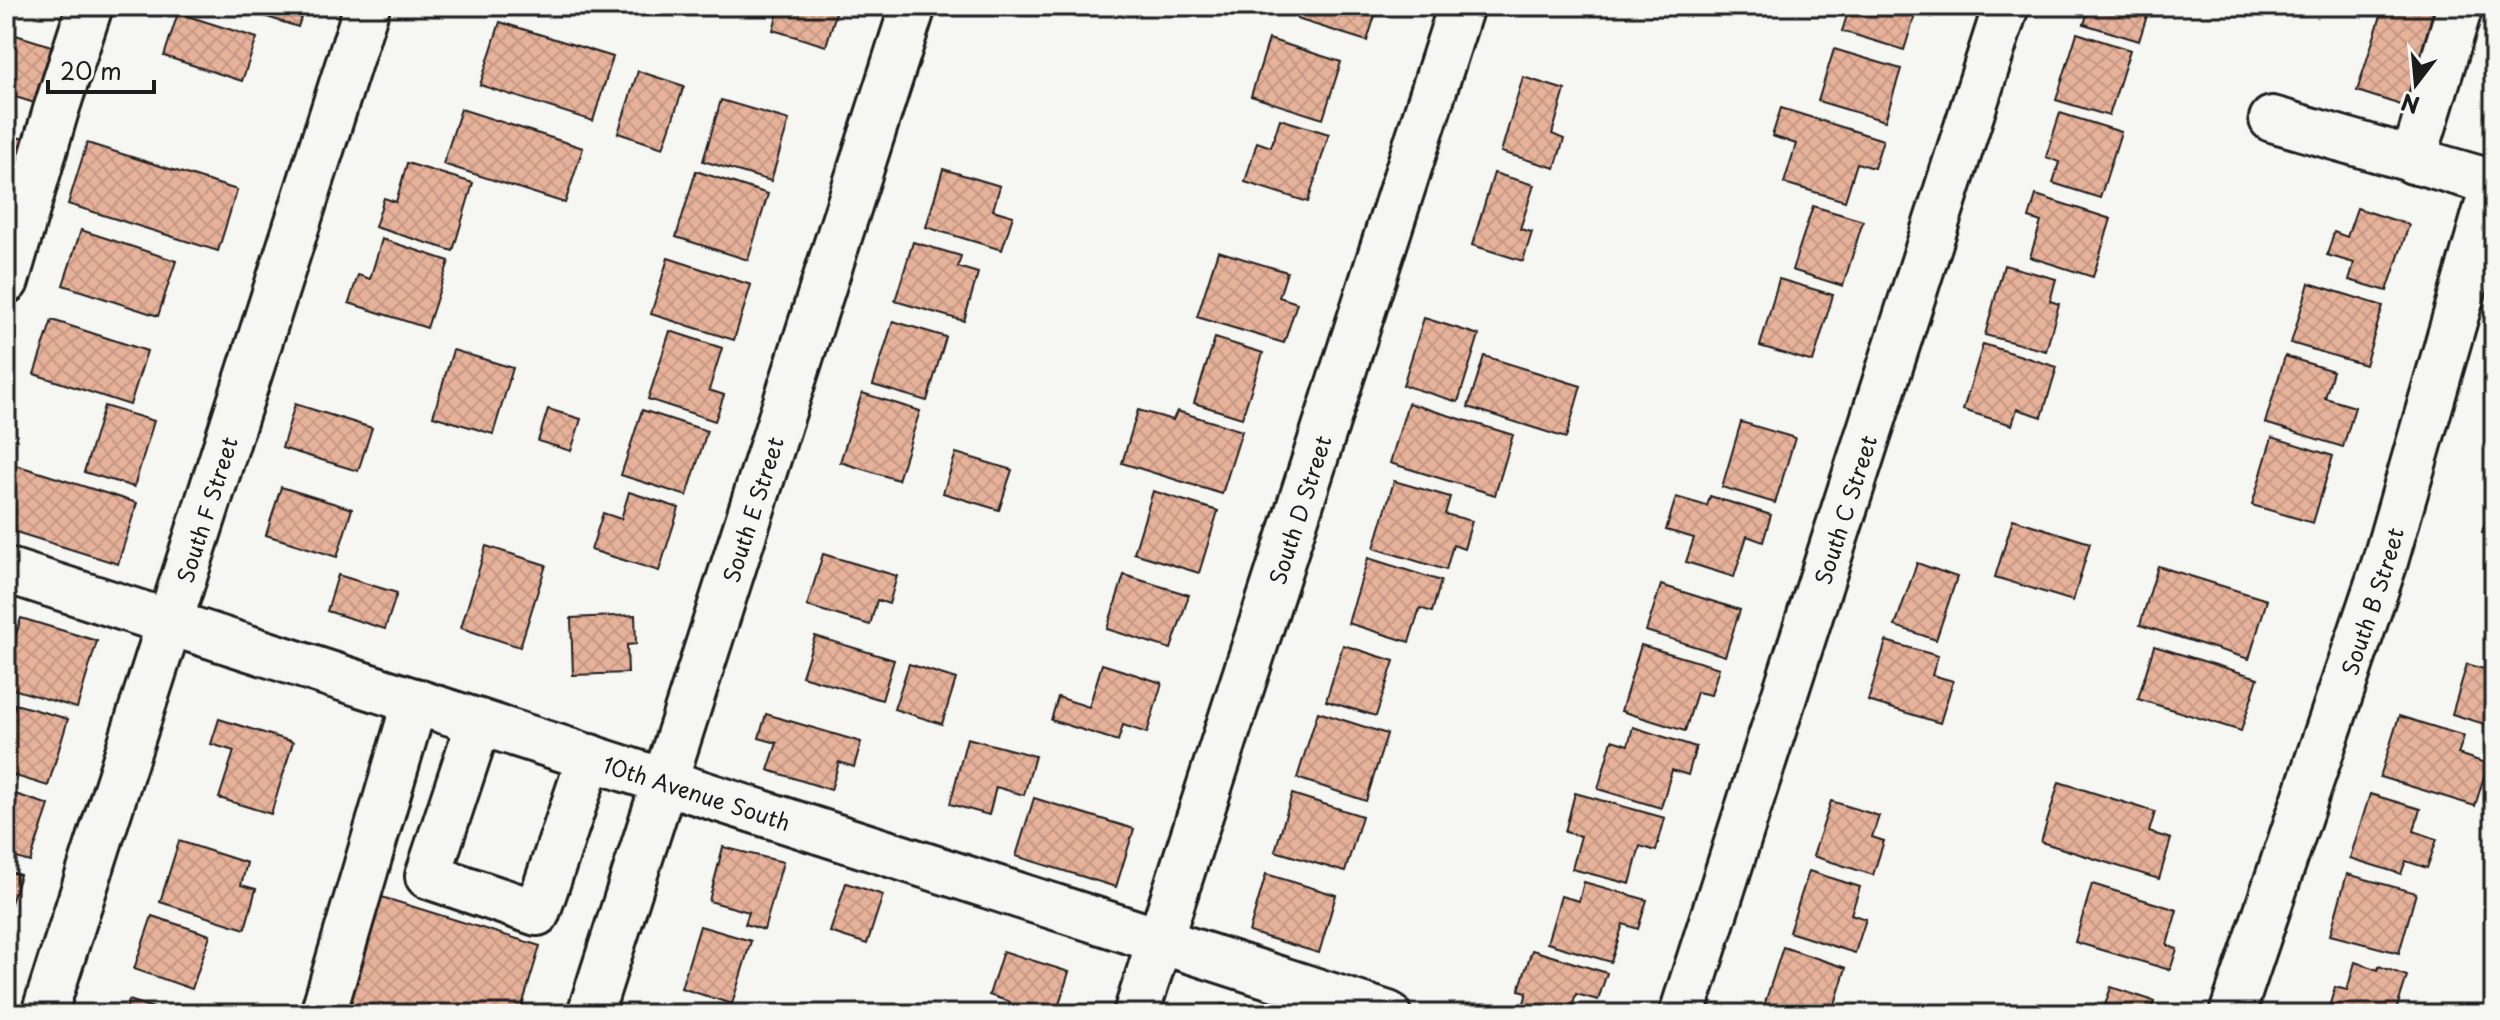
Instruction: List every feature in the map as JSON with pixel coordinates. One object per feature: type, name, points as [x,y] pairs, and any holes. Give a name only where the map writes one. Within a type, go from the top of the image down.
[{"type":"street","points":[[6,281],[90,6]]},
{"type":"street","name":"South F Street","points":[[44,1014],[367,6]]},
{"type":"street","name":"South E Street","points":[[590,1014],[913,6]]},
{"type":"street","name":"South D Street","points":[[1136,1014],[1461,6]]},
{"type":"street","name":"South C Street","points":[[1682,1014],[2006,6]]},
{"type":"street","points":[[2413,161],[2460,6]]},
{"type":"street","points":[[2272,119],[2494,183]]},
{"type":"street","name":"South B Street","points":[[2232,1014],[2384,565],[2494,183]]},
{"type":"street","name":"10th Avenue South","points":[[6,570],[1388,1014]]},
{"type":"street","points":[[323,1014],[415,701]]},
{"type":"street","points":[[479,722],[428,876],[537,913],[590,757]]},
{"type":"building","points":[[233,6],[305,6],[298,27]]},
{"type":"building","points":[[780,6],[838,6],[826,46],[773,30]]},
{"type":"building","points":[[1026,6],[1060,6],[1057,16]]},
{"type":"building","points":[[1301,6],[1378,6],[1367,41],[1297,19]]},
{"type":"building","points":[[1850,6],[1936,6],[1932,17],[1916,12],[1904,50],[1842,31]]},
{"type":"building","points":[[2090,6],[2150,6],[2139,41],[2084,24]]},
{"type":"building","points":[[2384,6],[2439,6],[2407,107],[2357,91]]},
{"type":"building","points":[[178,13],[257,38],[242,81],[164,56]]},
{"type":"building","points":[[500,22],[613,57],[593,121],[480,85]]},
{"type":"building","points":[[6,32],[61,49],[44,106],[6,94]]},
{"type":"building","points":[[2077,33],[2130,50],[2109,116],[2056,100]]},
{"type":"building","points":[[1269,39],[1341,62],[1323,119],[1251,96]]},
{"type":"building","points":[[1834,49],[1901,69],[1885,121],[1818,101]]},
{"type":"building","points":[[638,71],[684,86],[663,148],[618,133]]},
{"type":"building","points":[[1523,77],[1565,90],[1552,134],[1564,139],[1555,168],[1501,152]]},
{"type":"building","points":[[721,100],[789,120],[771,181],[703,161]]},
{"type":"building","points":[[1781,108],[1883,140],[1874,168],[1857,163],[1845,201],[1784,183],[1796,144],[1772,136]]},
{"type":"building","points":[[461,109],[583,148],[565,203],[443,164]]},
{"type":"building","points":[[2060,113],[2121,132],[2100,198],[2053,183],[2059,162],[2046,157]]},
{"type":"building","points":[[1280,119],[1329,134],[1308,202],[1245,182],[1257,142],[1271,147]]},
{"type":"building","points":[[6,134],[31,141],[15,196],[6,193]]},
{"type":"building","points":[[87,143],[237,190],[218,251],[68,204]]},
{"type":"building","points":[[407,163],[473,183],[453,251],[375,227],[384,198],[396,202]]},
{"type":"building","points":[[943,169],[1000,186],[993,210],[1013,216],[1002,250],[926,227]]},
{"type":"building","points":[[696,171],[768,194],[748,260],[676,237]]},
{"type":"building","points":[[1494,173],[1534,185],[1520,229],[1532,232],[1523,261],[1472,245]]},
{"type":"building","points":[[2036,195],[2111,219],[2093,277],[2030,257],[2041,222],[2029,218]]},
{"type":"building","points":[[1813,206],[1863,221],[1843,286],[1792,270]]},
{"type":"building","points":[[2357,208],[2409,225],[2387,291],[2349,280],[2354,263],[2327,255],[2334,232],[2347,237]]},
{"type":"building","points":[[81,230],[176,261],[158,316],[63,285]]},
{"type":"building","points":[[382,239],[449,261],[427,328],[349,303],[358,275],[370,279]]},
{"type":"building","points":[[913,242],[961,256],[958,267],[978,273],[964,321],[895,301]]},
{"type":"building","points":[[1218,251],[1287,272],[1279,297],[1297,303],[1284,343],[1197,317]]},
{"type":"building","points":[[668,258],[751,285],[734,340],[651,314]]},
{"type":"building","points":[[2004,265],[2056,279],[2050,301],[2059,304],[2046,351],[1985,335]]},
{"type":"building","points":[[1779,279],[1833,295],[1813,362],[1760,346]]},
{"type":"building","points":[[2309,283],[2383,306],[2365,365],[2291,343]]},
{"type":"building","points":[[1424,318],[1479,335],[1458,402],[1403,385]]},
{"type":"building","points":[[52,320],[147,351],[130,405],[34,374]]},
{"type":"building","points":[[893,321],[946,337],[927,401],[873,385]]},
{"type":"building","points":[[670,331],[722,348],[709,390],[724,395],[715,421],[648,399]]},
{"type":"building","points":[[1215,338],[1263,353],[1242,418],[1194,403]]},
{"type":"building","points":[[1983,344],[2057,367],[2042,417],[2017,409],[2012,425],[1963,410]]},
{"type":"building","points":[[453,350],[513,368],[493,434],[433,416]]},
{"type":"building","points":[[1484,356],[1581,386],[1566,438],[1468,407]]},
{"type":"building","points":[[2285,356],[2333,371],[2325,398],[2355,407],[2343,447],[2265,423]]},
{"type":"building","points":[[862,393],[920,411],[898,480],[840,462]]},
{"type":"building","points":[[1408,403],[1513,435],[1495,495],[1390,463]]},
{"type":"building","points":[[295,404],[372,428],[358,471],[282,448]]},
{"type":"building","points":[[104,406],[154,421],[134,487],[84,472]]},
{"type":"building","points":[[548,409],[581,419],[571,451],[538,441]]},
{"type":"building","points":[[642,410],[707,431],[687,496],[621,475]]},
{"type":"building","points":[[1138,410],[1173,420],[1177,411],[1242,431],[1222,494],[1122,463]]},
{"type":"building","points":[[1741,422],[1795,438],[1775,503],[1722,487]]},
{"type":"building","points":[[2272,437],[2333,456],[2313,523],[2252,505]]},
{"type":"building","points":[[956,453],[1012,470],[999,510],[943,493]]},
{"type":"building","points":[[6,462],[137,503],[118,564],[6,529]]},
{"type":"building","points":[[1394,481],[1450,497],[1445,514],[1472,521],[1464,549],[1453,545],[1446,570],[1374,548]]},
{"type":"building","points":[[281,487],[352,509],[337,557],[266,535]]},
{"type":"building","points":[[1153,491],[1218,511],[1199,573],[1134,553]]},
{"type":"building","points":[[629,492],[679,508],[659,571],[591,550],[603,513],[621,519]]},
{"type":"building","points":[[2494,493],[2494,536],[2482,532]]},
{"type":"building","points":[[1710,496],[1771,515],[1763,542],[1747,536],[1734,577],[1686,562],[1694,538],[1666,530],[1676,497],[1707,506]]},
{"type":"building","points":[[2013,519],[2090,543],[2073,601],[1995,577]]},
{"type":"building","points":[[486,546],[546,565],[520,647],[461,628]]},
{"type":"building","points":[[823,554],[897,576],[889,604],[877,600],[870,625],[807,606]]},
{"type":"building","points":[[1368,558],[1441,581],[1432,612],[1420,608],[1409,642],[1348,623]]},
{"type":"building","points":[[1917,563],[1957,577],[1936,640],[1895,626]]},
{"type":"building","points":[[2158,566],[2267,600],[2249,659],[2140,625]]},
{"type":"building","points":[[338,575],[397,593],[385,629],[327,611]]},
{"type":"building","points":[[1124,575],[1189,595],[1171,649],[1107,629]]},
{"type":"building","points":[[1661,585],[1740,610],[1725,656],[1646,631]]},
{"type":"building","points":[[635,615],[636,644],[627,645],[628,673],[573,675],[571,618]]},
{"type":"building","points":[[21,618],[97,641],[77,708],[6,687],[6,668]]},
{"type":"building","points":[[815,636],[894,660],[882,700],[802,676]]},
{"type":"building","points":[[1886,641],[1938,656],[1932,675],[1953,681],[1940,723],[1868,701]]},
{"type":"building","points":[[1343,645],[1394,661],[1376,716],[1326,701]]},
{"type":"building","points":[[1641,645],[1719,668],[1711,695],[1697,692],[1685,731],[1621,711]]},
{"type":"building","points":[[2154,646],[2258,678],[2241,731],[2138,699]]},
{"type":"building","points":[[909,664],[956,679],[942,724],[894,709]]},
{"type":"building","points":[[1102,664],[1162,683],[1147,733],[1123,725],[1118,741],[1051,720],[1058,697],[1089,707]]},
{"type":"building","points":[[2467,664],[2494,672],[2494,727],[2452,714]]},
{"type":"building","points":[[15,704],[68,719],[48,786],[6,773],[6,734]]},
{"type":"building","points":[[1318,712],[1387,734],[1366,801],[1297,778]]},
{"type":"building","points":[[766,714],[861,742],[854,767],[839,762],[831,790],[768,770],[777,743],[759,738]]},
{"type":"building","points":[[2399,716],[2464,736],[2458,754],[2488,764],[2475,806],[2380,777]]},
{"type":"building","points":[[219,719],[293,742],[271,814],[219,798],[234,751],[211,744]]},
{"type":"building","points":[[1633,727],[1696,747],[1688,775],[1672,770],[1661,808],[1598,789],[1612,740],[1628,745]]},
{"type":"building","points":[[967,738],[1035,756],[1024,795],[996,787],[989,815],[950,804]]},
{"type":"building","points":[[2059,782],[2155,812],[2149,832],[2171,839],[2159,879],[2041,842]]},
{"type":"building","points":[[6,791],[49,805],[30,862],[6,855]]},
{"type":"building","points":[[1575,793],[1665,818],[1656,851],[1640,846],[1630,884],[1572,869],[1581,836],[1565,832]]},
{"type":"building","points":[[1292,794],[1362,816],[1345,872],[1275,851]]},
{"type":"building","points":[[2370,794],[2420,809],[2414,831],[2437,839],[2427,868],[2406,861],[2401,874],[2350,858]]},
{"type":"building","points":[[1034,798],[1134,829],[1116,887],[1016,856]]},
{"type":"building","points":[[1831,801],[1879,816],[1872,837],[1884,841],[1873,875],[1813,856]]},
{"type":"building","points":[[179,841],[247,863],[241,885],[256,889],[245,929],[160,902]]},
{"type":"building","points":[[723,847],[783,862],[764,930],[745,924],[749,912],[709,901]]},
{"type":"building","points":[[6,871],[20,875],[6,919]]},
{"type":"building","points":[[1809,871],[1860,887],[1851,914],[1866,919],[1855,953],[1789,932]]},
{"type":"building","points":[[1266,874],[1336,895],[1319,953],[1249,932]]},
{"type":"building","points":[[2347,874],[2416,893],[2399,953],[2330,935]]},
{"type":"building","points":[[1584,882],[1647,900],[1638,929],[1623,924],[1611,962],[1547,943],[1561,896],[1579,901]]},
{"type":"building","points":[[846,883],[883,895],[867,944],[830,932]]},
{"type":"building","points":[[2092,884],[2177,910],[2167,945],[2177,949],[2170,970],[2075,942]]},
{"type":"building","points":[[372,894],[540,946],[522,1006],[540,1014],[335,1014]]},
{"type":"building","points":[[152,916],[210,935],[192,989],[134,969]]},
{"type":"building","points":[[700,926],[751,941],[732,1004],[681,988]]},
{"type":"building","points":[[1783,947],[1846,968],[1832,1014],[1762,1012]]},
{"type":"building","points":[[1532,950],[1607,973],[1598,1000],[1576,994],[1570,1014],[1521,1014],[1527,992],[1519,990]]},
{"type":"building","points":[[1003,951],[1069,972],[1056,1014],[1007,1014],[1010,1002],[989,995]]},
{"type":"building","points":[[2355,962],[2407,976],[2395,1014],[2327,1014],[2335,987],[2347,990]]},
{"type":"building","points":[[2111,987],[2154,1001],[2150,1014],[2102,1014]]},
{"type":"building","points":[[129,1000],[172,1014],[124,1014]]},
{"type":"building","points":[[1222,1004],[1253,1014],[1219,1014]]}]
